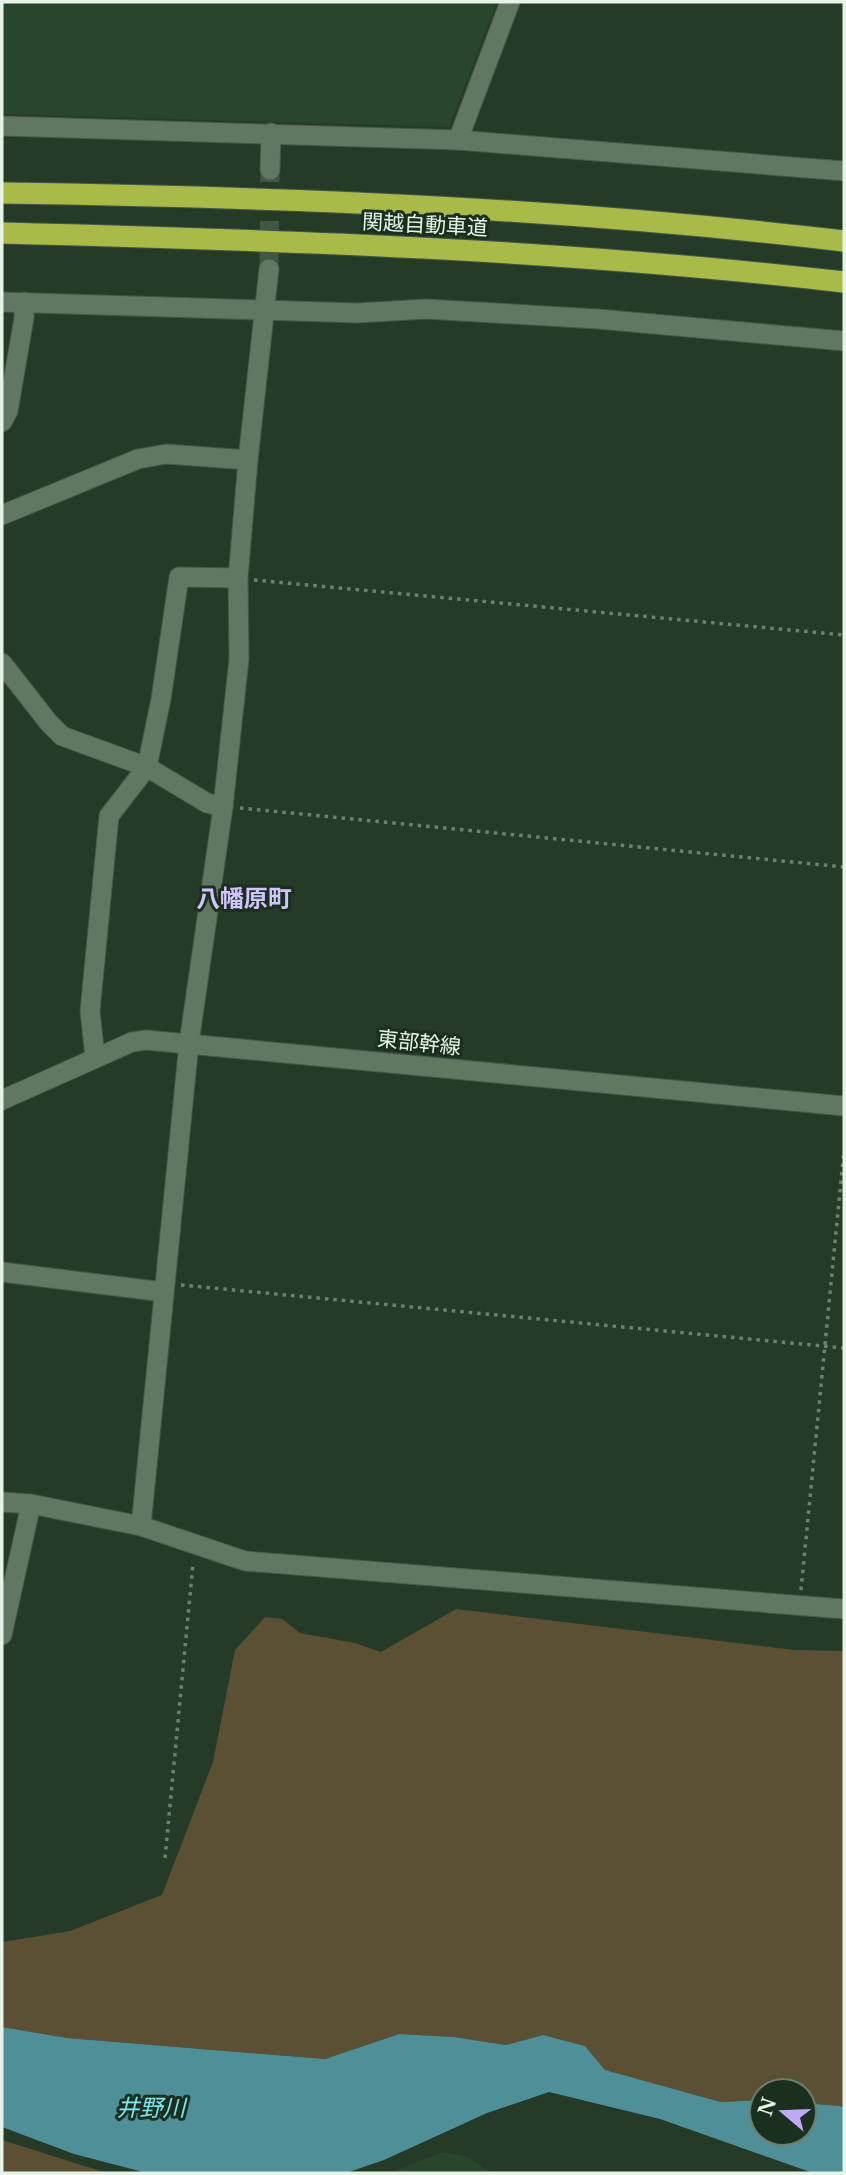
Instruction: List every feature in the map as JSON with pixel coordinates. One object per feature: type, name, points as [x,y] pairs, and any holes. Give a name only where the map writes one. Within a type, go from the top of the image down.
[{"type":"highway","name":"関越自動車道","points":[[2,193],[188,196],[403,206],[669,223],[844,240]]},
{"type":"highway","name":"関越自動車道","points":[[2,233],[393,246],[662,265],[844,282]]},
{"type":"street","points":[[458,140],[509,2]]},
{"type":"street","points":[[2,126],[458,140],[844,171]]},
{"type":"street","points":[[270,170],[271,133]]},
{"type":"street","points":[[141,1525],[189,1043],[223,807],[239,659],[238,578],[269,269]]},
{"type":"street","points":[[2,302],[357,313],[426,309],[598,319],[844,341]]},
{"type":"street","points":[[2,422],[8,411],[24,318],[24,302]]},
{"type":"street","points":[[2,515],[138,459],[166,454],[248,460]]},
{"type":"street","points":[[95,1058],[90,1011],[110,816],[147,767],[161,699],[179,577],[238,578]]},
{"type":"street","points":[[2,663],[62,736],[147,767],[207,803],[223,807]]},
{"type":"street","name":"東部幹線","points":[[2,1100],[132,1042],[189,1043],[844,1106]]},
{"type":"street","points":[[2,1272],[164,1288]]},
{"type":"street","points":[[2,1502],[31,1504],[141,1525],[245,1561],[844,1609]]},
{"type":"street","points":[[2,1635],[31,1504]]},
{"type":"path","points":[[238,578],[844,635]]},
{"type":"path","points":[[223,807],[844,867]]},
{"type":"path","points":[[800,1606],[844,1150]]},
{"type":"path","points":[[164,1288],[844,1348]]},
{"type":"path","points":[[165,1858],[195,1544]]},
{"type":"shaded area","points":[[2,2],[497,2],[449,127],[2,114]]},
{"type":"shaded area","points":[[456,1609],[794,1650],[844,1651],[844,2108],[818,2104],[818,2077],[748,2077],[748,2101],[721,2102],[605,2070],[585,2046],[543,2035],[506,2045],[454,2037],[399,2034],[325,2059],[67,2038],[2,2027],[2,1942],[70,1931],[162,1895],[213,1762],[235,1650],[265,1617],[282,1619],[300,1633],[355,1643],[381,1652]]},
{"type":"shaded area","points":[[2,2140],[107,2173],[2,2173]]},
{"type":"shaded area","points":[[442,2152],[465,2156],[492,2173],[390,2173]]},
{"type":"water","name":"井野川","points":[[2,2027],[67,2038],[325,2059],[399,2034],[454,2037],[506,2045],[543,2035],[585,2046],[605,2070],[721,2102],[748,2101],[748,2147],[818,2147],[818,2104],[840,2106],[844,2108],[844,2173],[813,2173],[660,2119],[549,2092],[487,2113],[384,2160],[346,2173],[147,2173],[74,2154],[2,2127]]},
{"type":"tunnel","points":[[269,269],[270,170]]},
{"type":"district","name":"八幡原町","points":[[244,899]]}]
